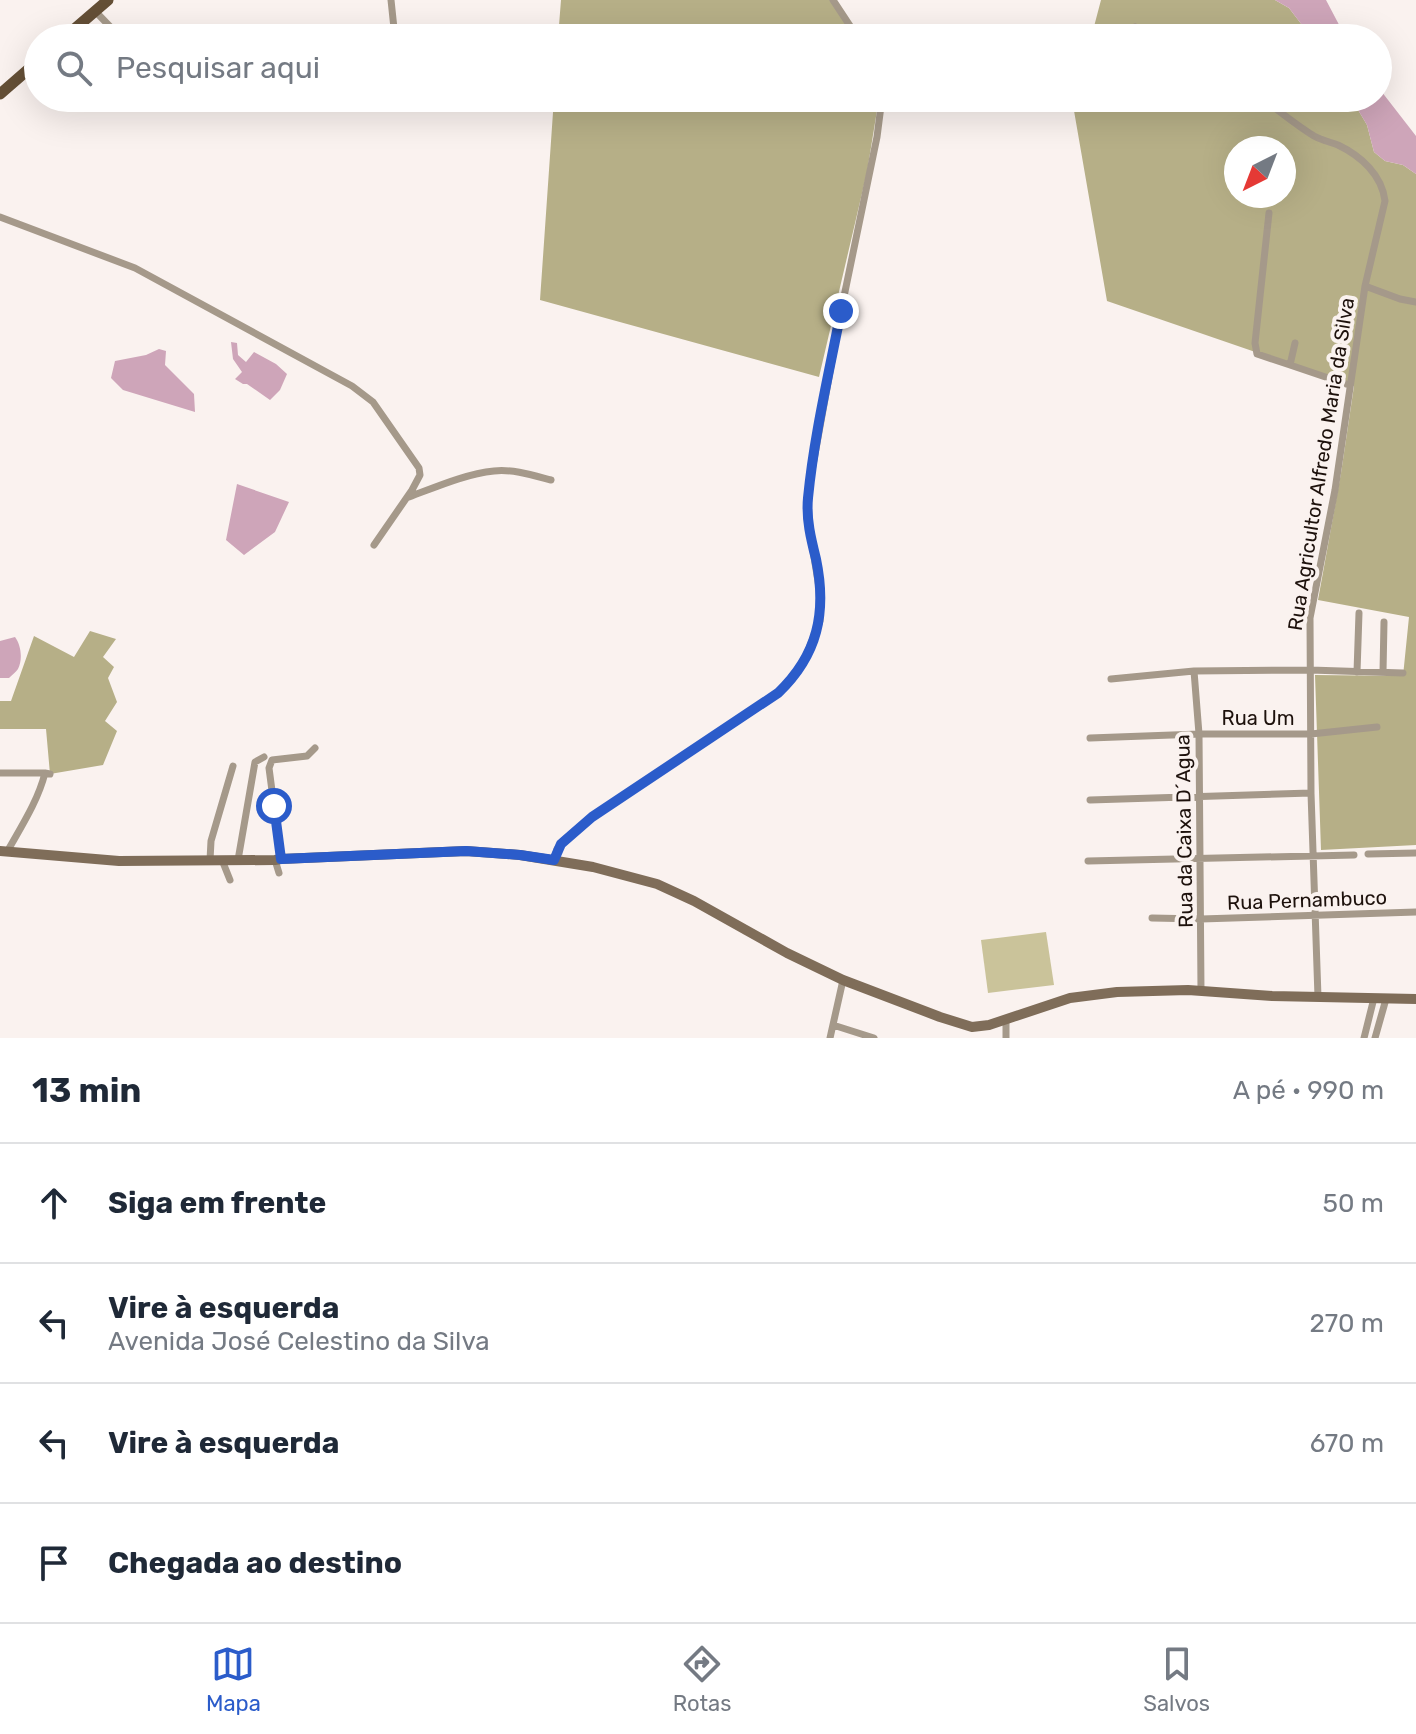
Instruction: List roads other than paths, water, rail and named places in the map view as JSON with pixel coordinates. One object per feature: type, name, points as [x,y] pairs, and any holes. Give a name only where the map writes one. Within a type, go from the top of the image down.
[{"type":"main road","points":[[80,24],[108,0]]},
{"type":"main road","points":[[0,94],[24,73]]},
{"type":"street","points":[[391,0],[394,24]]},
{"type":"street","points":[[833,0],[849,24]]},
{"type":"street","points":[[95,11],[108,24]]},
{"type":"street","points":[[554,860],[561,844],[592,817],[766,702],[792,679],[803,663],[820,621],[821,600],[809,526],[809,487],[880,112]]},
{"type":"street","name":"Rua Agricultor Alfredo Maria da Silva","points":[[1281,112],[1315,137],[1352,153],[1377,176],[1384,190],[1385,201],[1365,286],[1335,490],[1310,618],[1311,793],[1318,997]]},
{"type":"street","points":[[1269,213],[1255,343],[1257,354],[1349,385]]},
{"type":"street","points":[[0,217],[135,268],[358,389],[373,402],[419,468],[420,478],[374,545]]},
{"type":"street","points":[[1365,286],[1416,302]]},
{"type":"street","points":[[1290,365],[1295,343]]},
{"type":"street","points":[[406,497],[461,478],[495,471],[524,472],[551,480]]},
{"type":"street","points":[[1357,672],[1359,613]]},
{"type":"street","points":[[1383,672],[1384,622]]},
{"type":"street","points":[[1111,679],[1194,671],[1403,673]]},
{"type":"street","name":"Rua da Caixa D´Agua","points":[[1194,671],[1199,734],[1201,990]]},
{"type":"street","name":"Rua Um","points":[[1090,738],[1311,734],[1377,727]]},
{"type":"street","points":[[279,873],[269,768],[272,760],[307,756],[315,748]]},
{"type":"street","points":[[238,860],[255,762],[264,757]]},
{"type":"street","points":[[230,880],[216,860],[211,841],[233,766]]},
{"type":"street","points":[[0,773],[48,774],[25,821],[3,852]]},
{"type":"street","points":[[1090,800],[1311,793]]},
{"type":"street","points":[[3,852],[119,861],[278,860],[466,851],[520,855],[593,867],[657,884],[843,980],[970,1032],[1058,1001],[1097,994],[1201,990],[1272,996],[1416,999]]},
{"type":"street","points":[[1368,854],[1416,853]]},
{"type":"street","points":[[1088,861],[1354,855]]},
{"type":"street","name":"Rua Pernambuco","points":[[1152,918],[1416,912]]},
{"type":"street","points":[[830,1038],[843,980]]},
{"type":"street","points":[[1364,1038],[1380,999]]},
{"type":"street","points":[[1375,1038],[1380,999]]},
{"type":"street","points":[[1006,1019],[1006,1038]]},
{"type":"street","points":[[833,1025],[874,1038]]}]
